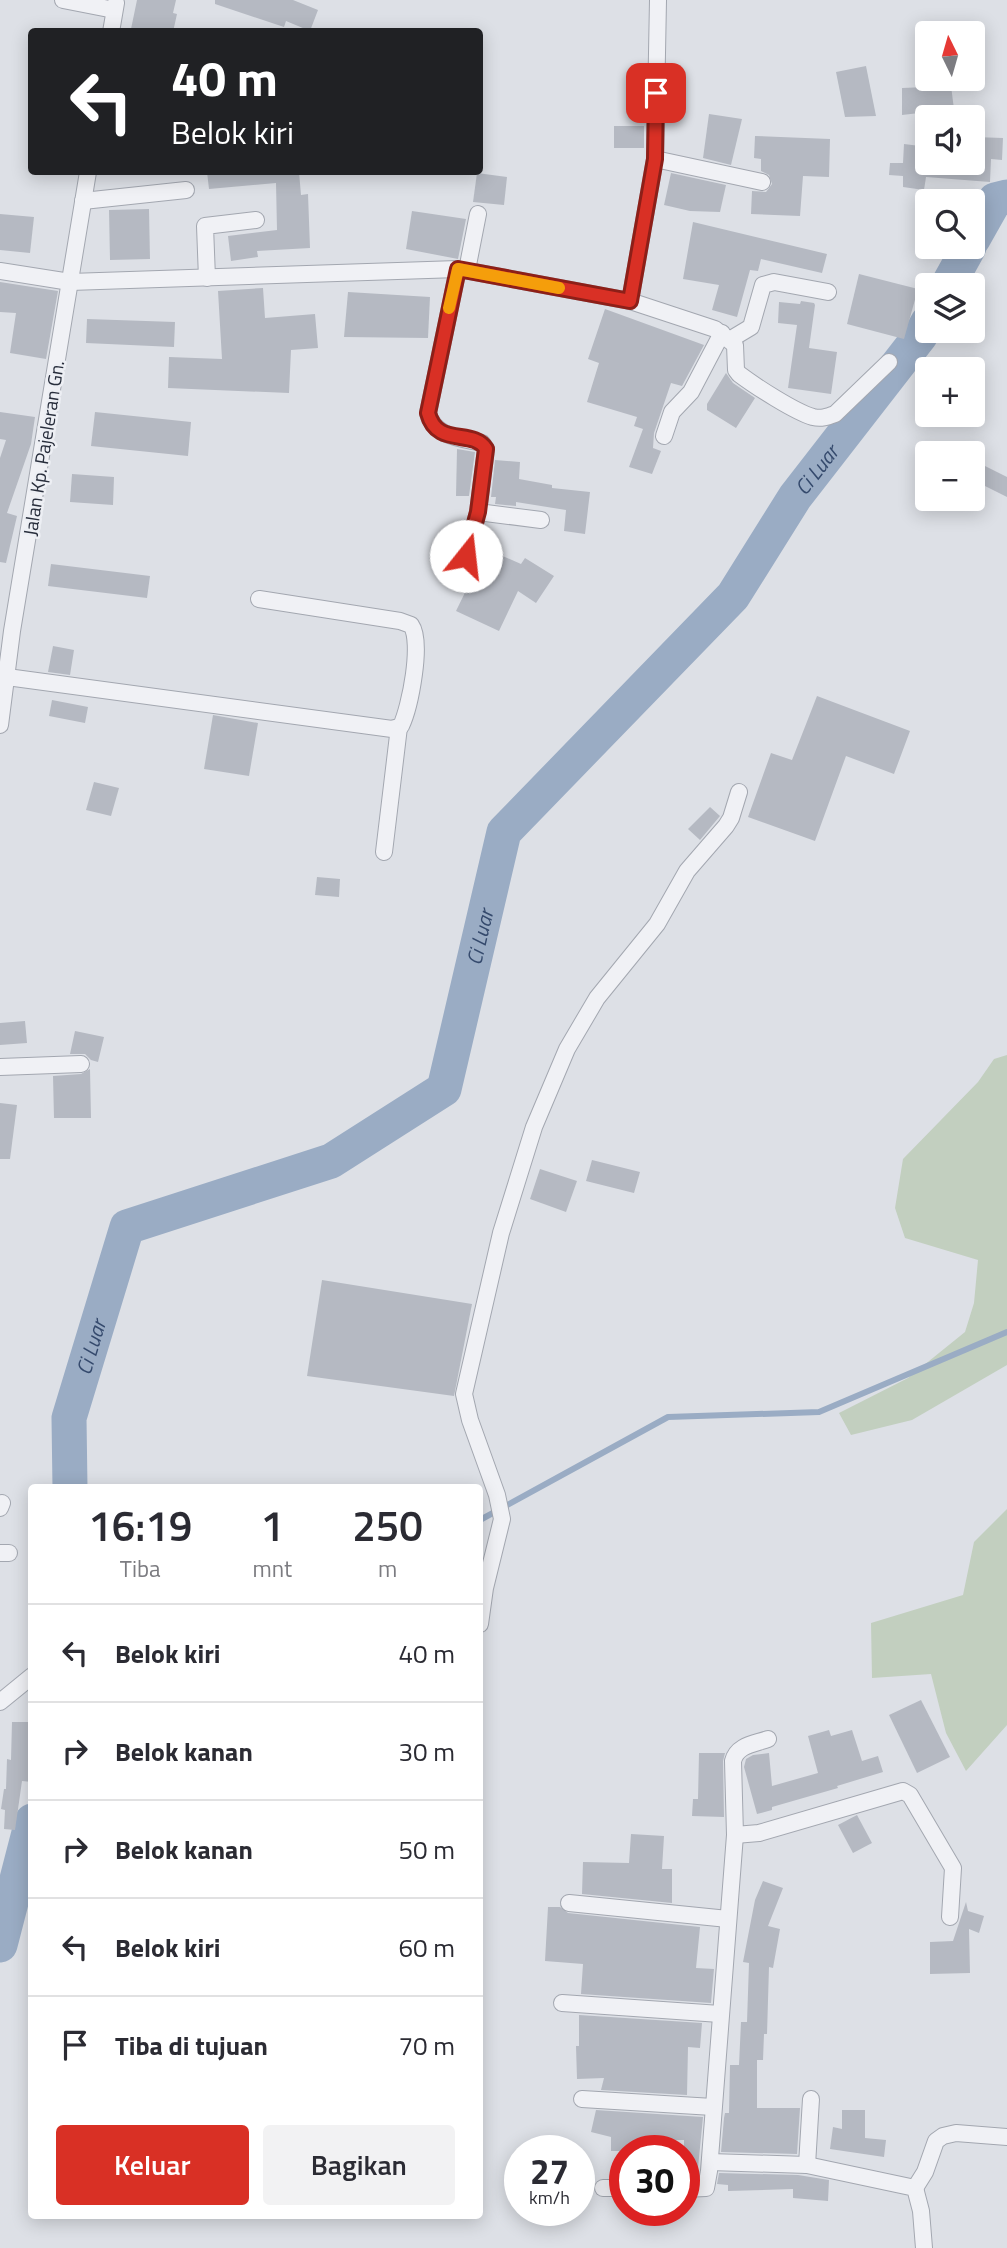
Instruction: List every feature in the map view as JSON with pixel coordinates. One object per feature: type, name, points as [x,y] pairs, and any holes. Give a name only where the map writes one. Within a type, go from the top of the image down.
[{"type":"street","points":[[63,0],[115,5],[112,28]]},
{"type":"street","points":[[630,301],[655,159],[658,0]]},
{"type":"street","points":[[655,159],[762,182]]},
{"type":"street","name":"Jalan Kp. Pajeleran Gn.","points":[[0,724],[7,677],[6,630],[87,175]]},
{"type":"street","points":[[83,201],[186,190]]},
{"type":"street","points":[[466,556],[478,512],[487,457],[484,445],[443,434],[435,428],[428,413],[478,214]]},
{"type":"street","points":[[207,278],[205,226],[256,220]]},
{"type":"street","points":[[0,271],[70,282],[462,270],[630,301],[727,336],[735,345],[736,370],[739,374],[815,418],[835,414],[889,362]]},
{"type":"street","points":[[664,436],[672,412],[691,393],[727,336],[751,327],[763,285],[774,282],[828,292]]},
{"type":"street","points":[[478,512],[541,520]]},
{"type":"street","points":[[259,599],[400,621],[411,625],[416,634],[417,654],[405,713],[399,727],[384,852]]},
{"type":"street","points":[[7,677],[392,729],[399,727]]},
{"type":"street","points":[[483,1602],[502,1519],[497,1495],[467,1412],[464,1394],[501,1233],[534,1127],[567,1049],[597,998],[657,924],[687,871],[726,826],[739,792]]},
{"type":"street","points":[[0,1067],[81,1064]]},
{"type":"street","points":[[0,1702],[28,1679]]},
{"type":"street","points":[[700,2188],[705,2188],[710,2162],[735,1835],[733,1761],[741,1748],[768,1739]]},
{"type":"street","points":[[735,1835],[759,1833],[903,1791],[910,1795],[953,1868],[950,1917]]},
{"type":"street","points":[[569,1903],[728,1919]]},
{"type":"street","points":[[562,2003],[720,2014]]},
{"type":"street","points":[[582,2099],[713,2107]]},
{"type":"street","points":[[807,2165],[811,2099]]},
{"type":"street","points":[[925,2248],[922,2211],[915,2188],[925,2172],[936,2141],[956,2133],[1007,2137]]},
{"type":"street","points":[[710,2162],[807,2165],[915,2188]]},
{"type":"street","points":[[603,2188],[609,2188]]},
{"type":"green space","points":[[1007,1055],[1007,1365],[912,1420],[851,1435],[839,1413],[908,1378],[965,1332],[974,1303],[978,1260],[905,1238],[895,1208],[903,1159],[978,1082],[994,1059]]},
{"type":"green space","points":[[1007,1509],[1007,1725],[966,1771],[946,1733],[931,1674],[872,1678],[871,1623],[963,1595],[974,1542]]},
{"type":"building","points":[[137,0],[176,0],[174,28],[131,28]]},
{"type":"building","points":[[215,0],[293,0],[318,10],[311,28],[303,28],[286,21],[284,27],[215,4]]},
{"type":"building","points":[[866,66],[876,116],[845,117],[836,72]]},
{"type":"building","points":[[915,87],[915,91],[952,91],[953,105],[915,105],[915,114],[902,115],[902,88]]},
{"type":"building","points":[[709,114],[742,119],[731,165],[703,158]]},
{"type":"building","points":[[614,126],[644,126],[644,148],[614,148]]},
{"type":"building","points":[[755,136],[830,139],[829,177],[803,176],[800,216],[751,214],[752,191],[766,192],[772,184],[769,175],[761,171],[761,159],[754,158]]},
{"type":"building","points":[[985,137],[1003,138],[1002,160],[991,159],[990,182],[926,177],[924,189],[903,187],[903,176],[889,175],[890,163],[903,163],[904,144],[915,145],[915,175],[985,175]]},
{"type":"building","points":[[671,173],[726,185],[720,212],[690,211],[664,205]]},
{"type":"building","points":[[207,175],[299,175],[301,195],[308,194],[310,248],[257,251],[258,257],[231,261],[228,236],[277,230],[276,183],[209,189]]},
{"type":"building","points":[[477,175],[507,177],[504,205],[473,202]]},
{"type":"building","points":[[149,209],[150,259],[110,260],[109,210]]},
{"type":"building","points":[[412,211],[466,219],[458,259],[406,249]]},
{"type":"building","points":[[0,214],[34,217],[30,253],[0,250]]},
{"type":"building","points":[[693,222],[827,254],[822,273],[761,259],[758,271],[750,270],[737,317],[712,310],[719,285],[683,279]]},
{"type":"building","points":[[859,274],[915,288],[915,300],[904,339],[847,324]]},
{"type":"building","points":[[0,282],[58,291],[46,359],[10,353],[16,313],[0,312]]},
{"type":"building","points":[[263,288],[265,318],[315,314],[318,348],[291,350],[289,393],[168,388],[169,357],[222,359],[218,291]]},
{"type":"building","points":[[348,292],[430,297],[428,338],[344,337]]},
{"type":"building","points":[[801,301],[815,305],[809,348],[837,352],[831,394],[788,388],[797,325],[778,323],[779,302],[800,304]]},
{"type":"building","points":[[605,309],[704,345],[682,386],[671,383],[654,433],[653,448],[661,451],[652,474],[629,467],[643,429],[634,426],[637,417],[587,402],[599,363],[588,359]]},
{"type":"building","points":[[87,319],[175,322],[174,347],[86,343]]},
{"type":"building","points":[[726,373],[733,383],[755,398],[736,428],[707,410],[707,404]]},
{"type":"building","points":[[0,412],[35,417],[31,444],[7,513],[17,516],[6,563],[0,562],[0,458],[6,440],[0,439]]},
{"type":"building","points":[[95,412],[191,422],[188,456],[91,446]]},
{"type":"building","points":[[457,449],[475,452],[469,496],[456,496]]},
{"type":"building","points":[[495,460],[520,462],[519,479],[552,485],[552,488],[590,492],[585,534],[564,531],[566,510],[516,502],[516,506],[495,504],[496,497],[491,497]]},
{"type":"building","points":[[985,466],[1007,477],[1007,497],[985,486]]},
{"type":"building","points":[[72,474],[114,477],[113,505],[70,502]]},
{"type":"building","points":[[482,547],[521,564],[525,558],[554,576],[536,603],[518,591],[499,631],[456,611],[477,568],[473,567]]},
{"type":"building","points":[[51,564],[150,576],[147,598],[48,586]]},
{"type":"building","points":[[53,646],[74,650],[70,675],[48,672]]},
{"type":"building","points":[[817,696],[910,731],[894,774],[846,756],[815,841],[748,817],[771,753],[792,760]]},
{"type":"building","points":[[52,700],[88,707],[85,723],[49,716]]},
{"type":"building","points":[[213,715],[258,723],[249,776],[204,769]]},
{"type":"building","points":[[94,782],[119,788],[111,816],[86,810]]},
{"type":"building","points":[[710,807],[720,816],[700,840],[688,829]]},
{"type":"building","points":[[317,877],[340,879],[339,897],[315,895]]},
{"type":"building","points":[[25,1021],[27,1043],[0,1045],[0,1023]]},
{"type":"building","points":[[75,1031],[104,1037],[98,1062],[85,1054],[70,1054]]},
{"type":"building","points":[[90,1069],[91,1118],[54,1118],[53,1076],[81,1074]]},
{"type":"building","points":[[0,1103],[17,1105],[10,1159],[0,1159]]},
{"type":"building","points":[[592,1160],[640,1172],[634,1193],[586,1181]]},
{"type":"building","points":[[540,1169],[577,1181],[566,1212],[530,1199]]},
{"type":"building","points":[[322,1280],[472,1304],[454,1396],[307,1376]]},
{"type":"building","points":[[921,1700],[950,1757],[917,1773],[889,1715]]},
{"type":"building","points":[[12,1722],[28,1722],[28,1782],[22,1781],[15,1830],[4,1829],[5,1810],[1,1809],[6,1789],[7,1759],[11,1760]]},
{"type":"building","points":[[829,1730],[831,1736],[852,1730],[862,1761],[878,1756],[883,1772],[757,1814],[744,1767],[746,1759],[753,1755],[769,1753],[772,1786],[818,1773],[808,1736]]},
{"type":"building","points":[[699,1753],[725,1753],[724,1817],[692,1816],[693,1799],[698,1799]]},
{"type":"building","points":[[857,1815],[872,1843],[853,1853],[838,1825]]},
{"type":"building","points":[[631,1834],[664,1836],[662,1869],[672,1869],[672,1903],[582,1894],[583,1862],[629,1863]]},
{"type":"building","points":[[763,1881],[783,1888],[768,1926],[780,1929],[773,1968],[769,1967],[767,2034],[764,2034],[763,2060],[757,2060],[757,2108],[800,2108],[797,2154],[721,2152],[725,2113],[729,2113],[730,2065],[739,2065],[741,2022],[747,2022],[749,1963],[743,1962],[755,1900]]},
{"type":"building","points":[[966,1902],[968,1911],[984,1916],[979,1933],[969,1929],[970,1973],[930,1974],[930,1942],[953,1941]]},
{"type":"building","points":[[548,1907],[560,1907],[568,1913],[700,1927],[696,1968],[714,1969],[711,2003],[581,1994],[583,1964],[545,1961]]},
{"type":"building","points":[[579,2015],[702,2023],[700,2048],[688,2047],[687,2095],[601,2090],[604,2078],[577,2079]]},
{"type":"building","points":[[596,2110],[703,2117],[700,2148],[700,2135],[609,2136],[591,2132]]},
{"type":"building","points":[[842,2110],[865,2110],[865,2138],[886,2140],[884,2157],[830,2149],[833,2127],[842,2129]]},
{"type":"building","points":[[719,2173],[798,2175],[829,2180],[828,2201],[793,2198],[793,2189],[728,2191],[728,2185],[717,2184]]},
{"type":"waterway","name":"Ci Luar","points":[[985,218],[995,200],[1007,197]]},
{"type":"waterway","name":"Ci Luar","points":[[955,273],[962,259]]},
{"type":"waterway","name":"Ci Luar","points":[[70,1484],[69,1418],[127,1227],[331,1161],[444,1089],[504,832],[733,596],[795,497],[915,342]]},
{"type":"waterway","points":[[483,1518],[668,1417],[819,1412],[1007,1332]]},
{"type":"waterway","name":"Ci Luar","points":[[0,1945],[28,1836]]},
{"type":"slow traffic","points":[[449,308],[458,269],[559,288]]},
{"type":"route","points":[[466,556],[478,512],[486,449],[481,443],[443,434],[435,428],[428,413],[458,269],[630,301],[655,159],[656,93]]}]
